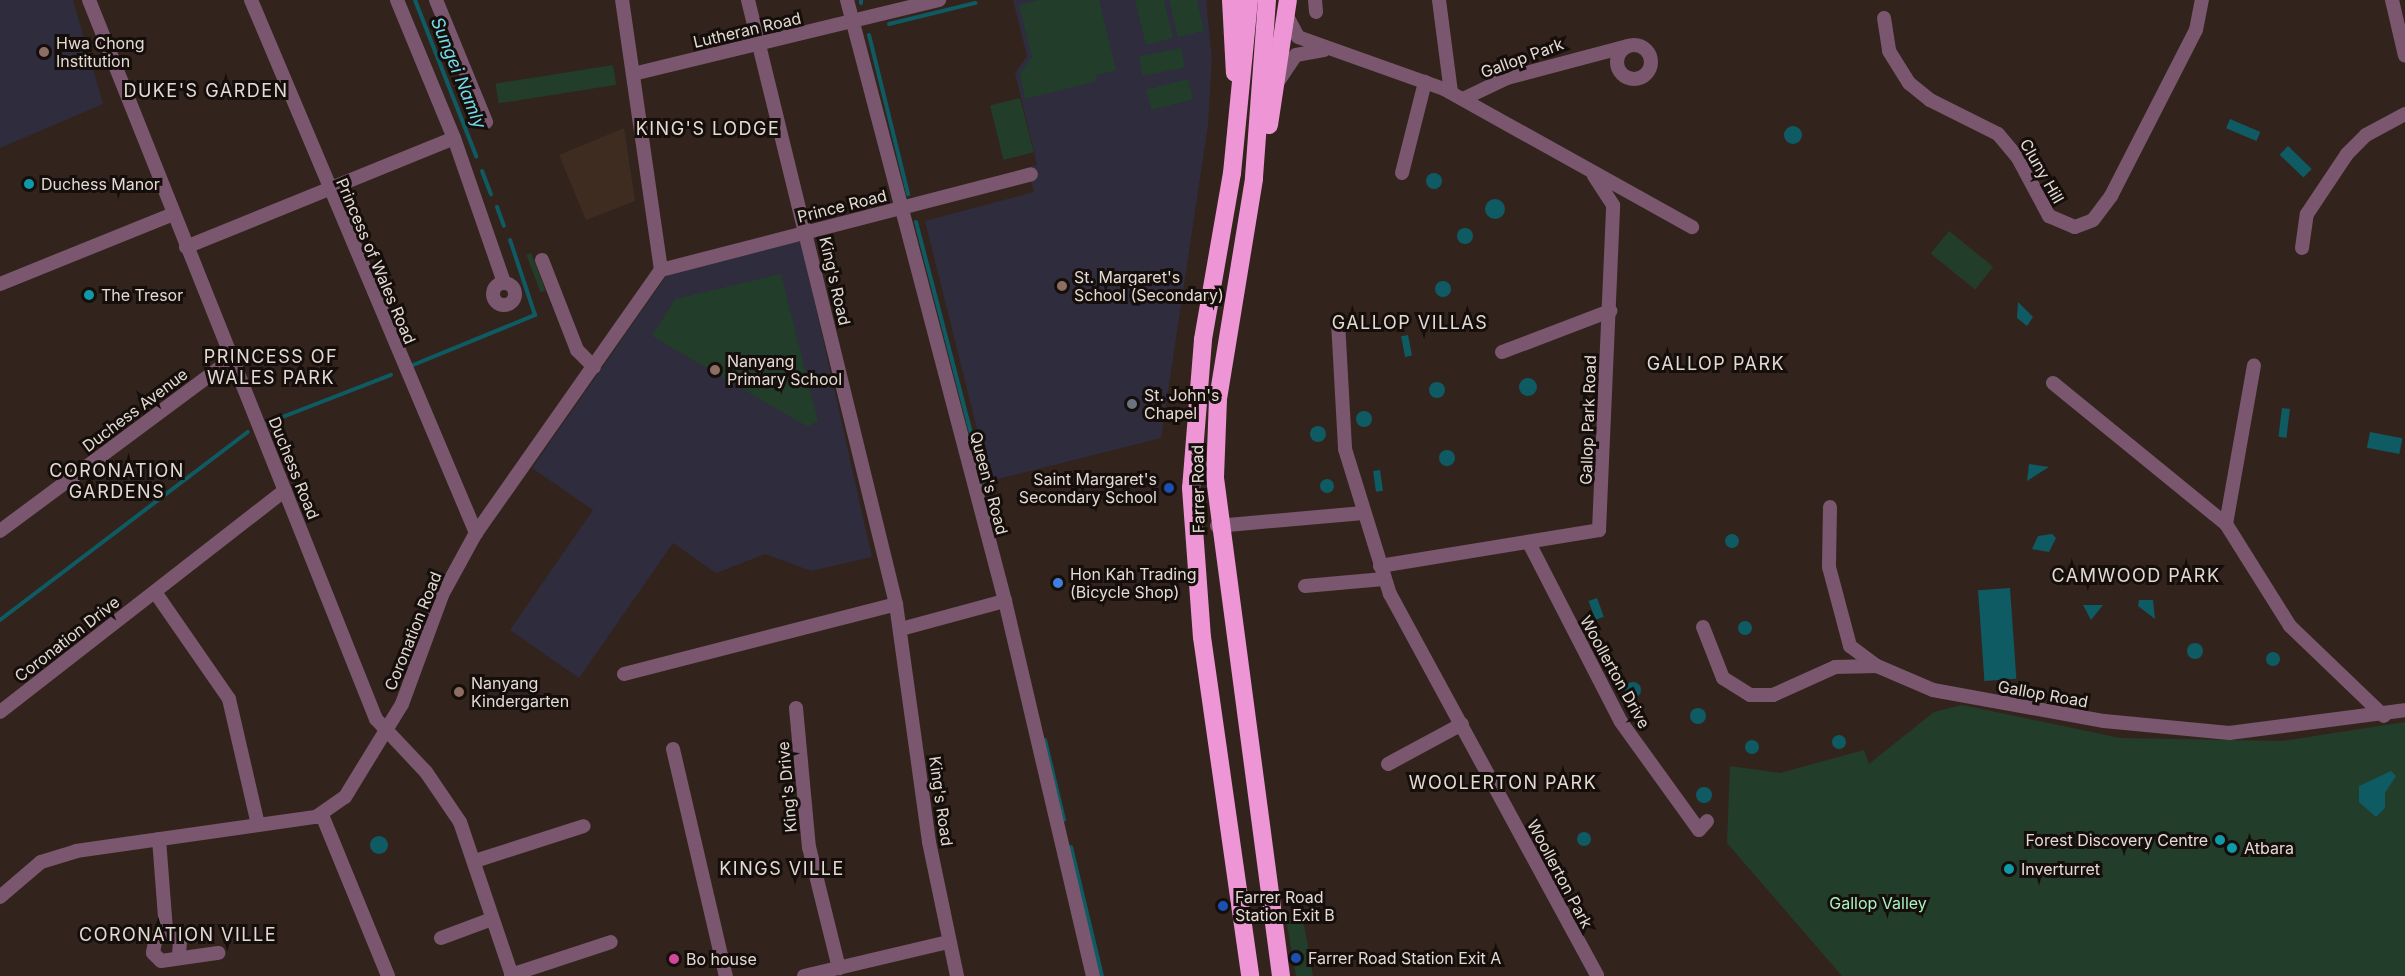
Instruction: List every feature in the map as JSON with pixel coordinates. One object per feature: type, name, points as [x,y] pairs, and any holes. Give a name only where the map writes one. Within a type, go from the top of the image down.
[{"type":"highway","points":[[1232,0],[1238,119]]},
{"type":"highway","name":"Farrer Road","points":[[1250,0],[1238,119],[1203,340],[1191,488],[1202,637],[1250,976]]},
{"type":"highway","name":"Farrer Road","points":[[1267,0],[1254,179],[1218,399],[1217,526],[1281,976]]},
{"type":"highway","points":[[1254,179],[1277,86],[1288,9]]},
{"type":"street","name":"Duchess Road","points":[[89,0],[285,490],[340,635],[376,719],[451,805],[475,861],[512,975]]},
{"type":"street","name":"Princess of Wales Road","points":[[251,0],[328,192],[476,533]]},
{"type":"street","points":[[397,0],[454,138],[504,282]]},
{"type":"street","points":[[436,0],[486,122]]},
{"type":"street","points":[[622,0],[661,270]]},
{"type":"street","name":"King's Road","points":[[748,0],[807,231],[896,604],[948,942],[957,976]]},
{"type":"street","name":"Queen's Road","points":[[847,0],[897,209],[1005,601],[1093,976]]},
{"type":"street","name":"Lutheran Road","points":[[633,74],[852,23],[939,0]]},
{"type":"street","points":[[1438,0],[1457,96]]},
{"type":"street","name":"Cluny Hill","points":[[1884,18],[1889,51],[1909,83],[1930,100],[1998,134],[2018,158],[2049,216],[2075,227],[2093,220],[2111,196],[2196,30],[2202,0]]},
{"type":"street","points":[[2392,0],[2405,56]]},
{"type":"street","name":"Gallop Park Road","points":[[1288,9],[1298,37],[1326,50],[1425,82],[1457,96],[1594,176],[1692,227]]},
{"type":"street","points":[[1593,52],[1605,54],[1617,68],[1633,79],[1650,67],[1645,49],[1628,46],[1618,55],[1617,68]]},
{"type":"street","name":"Gallop Park","points":[[1457,96],[1593,52],[1628,46]]},
{"type":"street","name":"Gallop Park Road","points":[[1277,86],[1296,55],[1326,50]]},
{"type":"street","points":[[1402,173],[1425,82]]},
{"type":"street","points":[[2302,248],[2307,214],[2346,154],[2366,135],[2405,114]]},
{"type":"street","points":[[186,247],[328,192],[454,138]]},
{"type":"street","name":"Prince Road","points":[[661,270],[1031,174]]},
{"type":"street","name":"Gallop Park Road","points":[[1529,543],[1599,530],[1613,205],[1594,176]]},
{"type":"street","points":[[0,284],[173,213]]},
{"type":"street","points":[[542,260],[577,350],[594,367]]},
{"type":"street","name":"Coronation Road","points":[[0,897],[41,862],[159,839],[322,815],[345,797],[386,732],[442,595],[476,533],[661,270]]},
{"type":"street","points":[[1503,352],[1610,310]]},
{"type":"street","name":"Woollerton Park","points":[[1338,322],[1344,442],[1382,572],[1597,976]]},
{"type":"street","name":"Duchess Avenue","points":[[0,531],[232,359]]},
{"type":"street","points":[[2226,524],[2254,365]]},
{"type":"street","points":[[2053,383],[2226,524],[2290,626],[2384,716]]},
{"type":"street","name":"Coronation Drive","points":[[0,712],[285,490]]},
{"type":"street","name":"Gallop Road","points":[[1830,507],[1829,567],[1844,634],[1850,646],[1877,666],[1933,690],[2104,721],[2229,733],[2384,716],[2405,710]]},
{"type":"street","points":[[1217,526],[1363,513]]},
{"type":"street","points":[[1305,586],[1529,543]]},
{"type":"street","name":"Woollerton Drive","points":[[1529,543],[1621,722],[1699,830],[1707,821]]},
{"type":"street","points":[[155,592],[229,699],[258,825]]},
{"type":"street","points":[[901,629],[1005,601]]},
{"type":"street","points":[[624,674],[896,604]]},
{"type":"street","points":[[1703,627],[1723,678],[1750,695],[1773,695],[1835,667],[1877,666]]},
{"type":"street","name":"King's Drive","points":[[796,708],[809,847],[839,968]]},
{"type":"street","points":[[1388,764],[1462,724]]},
{"type":"street","points":[[673,749],[726,976]]},
{"type":"street","points":[[322,815],[388,976]]},
{"type":"street","points":[[475,861],[584,826]]},
{"type":"street","points":[[159,839],[165,931]]},
{"type":"street","points":[[441,938],[492,919]]},
{"type":"street","points":[[165,931],[180,939],[179,956]]},
{"type":"street","points":[[165,931],[156,937],[153,952],[166,962],[179,956],[218,953]]},
{"type":"street","points":[[512,975],[611,942]]},
{"type":"street","points":[[804,976],[839,968],[868,969],[948,942]]},
{"type":"shaded area","name":"Hwa Chong Institution","points":[[0,0],[73,0],[103,104],[0,148]]},
{"type":"shaded area","name":"St. Margaret's School (Secondary)","points":[[1013,0],[1206,0],[1212,59],[1208,125],[1161,438],[990,481],[925,221],[1034,192],[1027,168],[1037,165],[1015,73],[1027,56]]},
{"type":"shaded area","points":[[624,128],[635,201],[586,220],[559,155]]},
{"type":"shaded area","name":"Nanyang Primary School","points":[[801,241],[872,557],[811,571],[765,554],[716,573],[673,543],[579,678],[510,630],[593,510],[532,468],[669,272]]},
{"type":"green space","points":[[1039,0],[1099,0],[1116,70],[1096,75],[1097,81],[1025,99],[1020,74],[1032,57],[1019,5]]},
{"type":"green space","points":[[1135,0],[1164,0],[1173,38],[1146,45]]},
{"type":"green space","points":[[1169,0],[1197,0],[1204,31],[1178,37]]},
{"type":"green space","points":[[1181,48],[1185,68],[1143,76],[1139,56]]},
{"type":"green space","points":[[613,65],[616,85],[499,103],[495,84]]},
{"type":"green space","points":[[1188,79],[1193,99],[1151,110],[1146,89]]},
{"type":"green space","points":[[1020,98],[1034,152],[1003,160],[990,105]]},
{"type":"green space","points":[[1949,231],[1993,267],[1975,289],[1931,254]]},
{"type":"green space","points":[[531,253],[545,290],[541,292],[526,255]]},
{"type":"green space","points":[[781,274],[818,421],[808,427],[652,336],[675,299]]},
{"type":"green space","name":"Gallop Valley","points":[[1962,705],[2120,738],[2282,741],[2405,722],[2405,976],[1842,976],[1727,843],[1730,766],[1780,773],[1864,750],[1869,764],[1934,712]]},
{"type":"green space","points":[[1302,916],[1313,976],[1296,976],[1286,919]]},
{"type":"water","points":[[2230,119],[2260,132],[2256,141],[2226,128]]},
{"type":"water","points":[[1789,126],[1797,126],[1802,131],[1800,142],[1789,144],[1784,139],[1784,131]]},
{"type":"water","points":[[2288,146],[2312,169],[2303,178],[2280,155]]},
{"type":"water","points":[[1434,173],[1440,175],[1442,181],[1440,187],[1434,189],[1428,187],[1426,181],[1428,175]]},
{"type":"water","points":[[1495,199],[1502,202],[1505,209],[1502,216],[1495,219],[1488,216],[1485,209],[1488,202]]},
{"type":"water","points":[[1465,228],[1471,230],[1473,236],[1471,242],[1465,244],[1459,242],[1457,236],[1459,230]]},
{"type":"water","points":[[1443,281],[1449,283],[1451,289],[1449,295],[1443,297],[1437,295],[1435,289],[1437,283]]},
{"type":"water","points":[[2018,302],[2033,317],[2027,326],[2017,318]]},
{"type":"water","points":[[1408,335],[1412,356],[1405,357],[1401,336]]},
{"type":"water","points":[[1528,378],[1534,381],[1537,387],[1534,393],[1528,396],[1522,393],[1519,387],[1522,381]]},
{"type":"water","points":[[1437,382],[1445,390],[1437,398],[1429,390]]},
{"type":"water","points":[[2282,408],[2290,409],[2286,438],[2278,437]]},
{"type":"water","points":[[1364,411],[1372,419],[1364,427],[1356,419]]},
{"type":"water","points":[[1315,426],[1321,426],[1326,434],[1324,440],[1315,442],[1310,437],[1310,431]]},
{"type":"water","points":[[2370,432],[2402,438],[2399,454],[2367,448]]},
{"type":"water","points":[[1444,450],[1450,450],[1455,458],[1453,464],[1444,466],[1439,461],[1439,455]]},
{"type":"water","points":[[2029,464],[2049,467],[2027,481]]},
{"type":"water","points":[[1380,470],[1383,491],[1376,492],[1373,471]]},
{"type":"water","points":[[1324,479],[1330,479],[1334,486],[1330,493],[1324,493],[1320,489],[1320,483]]},
{"type":"water","points":[[1732,534],[1737,536],[1739,541],[1737,546],[1732,548],[1727,546],[1725,541],[1727,536]]},
{"type":"water","points":[[2052,534],[2056,538],[2049,552],[2032,549],[2038,536]]},
{"type":"water","points":[[2010,588],[2016,679],[1984,681],[1978,590]]},
{"type":"water","points":[[1597,598],[1604,617],[1595,620],[1589,601]]},
{"type":"water","points":[[2139,600],[2153,600],[2155,619],[2138,606]]},
{"type":"water","points":[[2083,605],[2103,605],[2091,620]]},
{"type":"water","points":[[1745,621],[1750,623],[1752,628],[1750,633],[1745,635],[1740,633],[1738,628],[1740,623]]},
{"type":"water","points":[[2192,643],[2198,643],[2203,651],[2201,657],[2192,659],[2187,654],[2187,648]]},
{"type":"water","points":[[2273,652],[2278,654],[2280,659],[2278,664],[2273,666],[2268,664],[2266,659],[2268,654]]},
{"type":"water","points":[[1633,682],[1641,690],[1633,698],[1625,690]]},
{"type":"water","points":[[1698,708],[1706,716],[1698,724],[1690,716]]},
{"type":"water","points":[[1839,735],[1844,737],[1846,742],[1844,747],[1839,749],[1834,747],[1832,742],[1834,737]]},
{"type":"water","points":[[1749,740],[1755,740],[1759,747],[1755,754],[1749,754],[1745,750],[1745,744]]},
{"type":"water","points":[[2391,771],[2396,776],[2385,793],[2385,808],[2376,817],[2359,802],[2359,786]]},
{"type":"water","points":[[1704,787],[1710,789],[1712,795],[1710,801],[1704,803],[1698,801],[1696,795],[1698,789]]},
{"type":"water","points":[[1581,832],[1587,832],[1591,839],[1587,846],[1581,846],[1577,842],[1577,836]]},
{"type":"water","points":[[379,836],[385,839],[388,845],[385,851],[379,854],[373,851],[370,845],[373,839]]},
{"type":"waterway","name":"Sungei Namly","points":[[415,0],[476,156]]},
{"type":"waterway","points":[[889,24],[975,3]]},
{"type":"waterway","points":[[869,35],[908,194]]},
{"type":"waterway","name":"Sungei Namly","points":[[482,171],[491,194]]},
{"type":"waterway","name":"Sungei Namly","points":[[497,207],[504,226]]},
{"type":"waterway","points":[[916,222],[986,490]]},
{"type":"waterway","name":"Sungei Namly","points":[[413,365],[535,315],[510,240]]},
{"type":"waterway","name":"Sungei Namly","points":[[267,423],[391,375]]},
{"type":"waterway","name":"Sungei Namly","points":[[0,620],[248,432]]},
{"type":"waterway","points":[[989,511],[992,525]]},
{"type":"waterway","points":[[1045,740],[1064,820]]},
{"type":"waterway","points":[[1071,847],[1102,976]]},
{"type":"place","name":"Hwa Chong Institution","points":[[44,52]]},
{"type":"place","name":"Duchess Manor","points":[[29,184]]},
{"type":"place","name":"St. Margaret's School (Secondary)","points":[[1062,286]]},
{"type":"place","name":"The Tresor","points":[[89,295]]},
{"type":"place","name":"Nanyang Primary School","points":[[715,370]]},
{"type":"place","name":"St. John's Chapel","points":[[1132,404]]},
{"type":"place","name":"Saint Margaret's Secondary School","points":[[1169,488]]},
{"type":"place","name":"Hon Kah Trading (Bicycle Shop)","points":[[1058,583]]},
{"type":"place","name":"Nanyang Kindergarten","points":[[459,692]]},
{"type":"place","name":"Forest Discovery Centre","points":[[2220,840]]},
{"type":"place","name":"Atbara","points":[[2232,848]]},
{"type":"place","name":"Inverturret","points":[[2009,869]]},
{"type":"place","name":"Farrer Road Station Exit B","points":[[1223,906]]},
{"type":"place","name":"Farrer Road Station Exit A","points":[[1296,958]]},
{"type":"place","name":"Bo house","points":[[674,959]]},
{"type":"district","name":"DUKE'S GARDEN","points":[[206,91]]},
{"type":"district","name":"KING'S LODGE","points":[[708,129]]},
{"type":"district","name":"GALLOP VILLAS","points":[[1410,323]]},
{"type":"district","name":"GALLOP PARK","points":[[1716,364]]},
{"type":"district","name":"PRINCESS OF WALES PARK","points":[[271,368]]},
{"type":"district","name":"CORONATION GARDENS","points":[[117,482]]},
{"type":"district","name":"CAMWOOD PARK","points":[[2136,576]]},
{"type":"district","name":"WOOLERTON PARK","points":[[1503,783]]},
{"type":"district","name":"KINGS VILLE","points":[[782,869]]},
{"type":"district","name":"CORONATION VILLE","points":[[178,935]]}]
